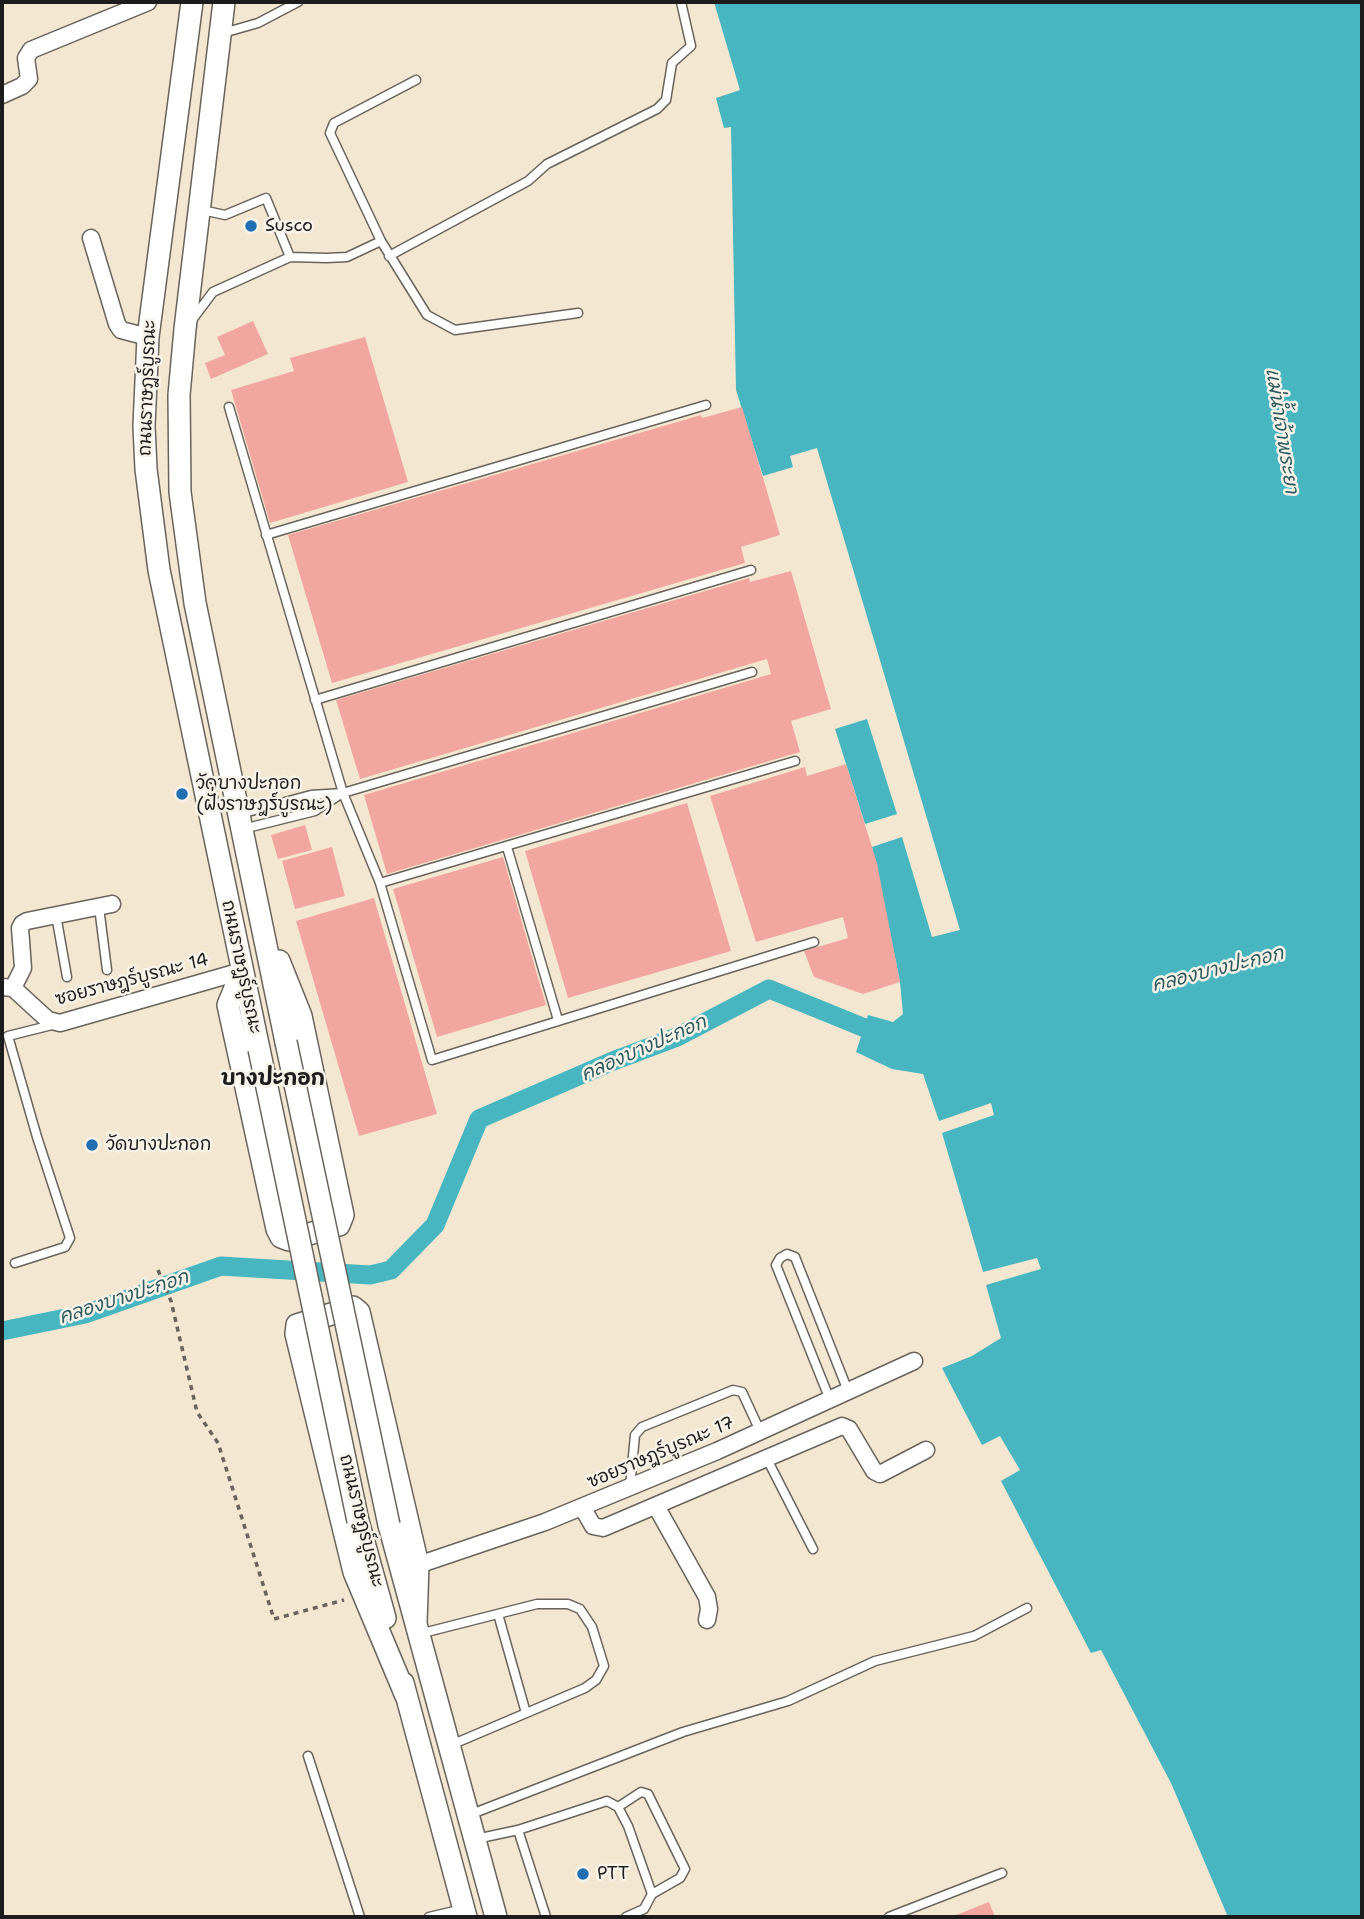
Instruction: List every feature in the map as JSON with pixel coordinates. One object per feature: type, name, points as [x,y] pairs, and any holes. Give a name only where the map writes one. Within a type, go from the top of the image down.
[{"type":"main road","name":"ถนนราษฎร์บูรณะ","points":[[192,2],[148,337],[144,426],[151,518],[159,570],[358,1521],[465,1913]]},
{"type":"main road","name":"ถนนราษฎร์บูรณะ","points":[[224,2],[179,395],[180,492],[195,603],[389,1525],[496,1917]]},
{"type":"main road","points":[[242,971],[228,1005],[276,1229],[281,1237],[289,1240],[339,1225],[343,1215],[302,1016],[259,910]]},
{"type":"main road","points":[[406,1696],[354,1572],[296,1334],[297,1325],[353,1307],[359,1312],[418,1565],[418,1629]]},
{"type":"street","points":[[2,95],[22,86],[29,79],[26,58],[31,50],[148,2]]},
{"type":"street","points":[[91,237],[117,324],[121,330],[148,337]]},
{"type":"street","points":[[7,987],[23,968],[20,928],[27,921],[105,905]]},
{"type":"street","name":"ซอยราษฎร์บูรณะ 14","points":[[7,987],[48,1020],[60,1023],[242,971]]},
{"type":"street","name":"ซอยราษฎร์บูรณะ 17","points":[[418,1565],[582,1507],[914,1361]]},
{"type":"street","points":[[582,1507],[593,1526],[603,1528],[842,1426],[849,1429],[874,1471],[880,1475],[926,1450]]},
{"type":"street","points":[[656,1506],[707,1597],[709,1609],[706,1620]]},
{"type":"lane","points":[[220,34],[258,23],[298,2]]},
{"type":"lane","points":[[390,256],[528,181],[547,164],[657,109],[666,100],[673,63],[691,46],[681,2]]},
{"type":"lane","points":[[416,80],[334,123],[330,133],[381,241],[426,314],[455,330],[578,313]]},
{"type":"lane","points":[[199,209],[225,215],[266,198],[290,257]]},
{"type":"lane","points":[[185,329],[213,292],[290,257],[347,257],[381,241]]},
{"type":"lane","points":[[265,535],[706,405]]},
{"type":"lane","points":[[229,407],[315,700],[344,793],[380,883],[432,1060],[814,942]]},
{"type":"lane","points":[[315,700],[751,570]]},
{"type":"lane","points":[[242,822],[312,795],[344,793],[751,672]]},
{"type":"lane","points":[[380,883],[795,761]]},
{"type":"lane","points":[[242,822],[315,811],[344,793]]},
{"type":"lane","points":[[507,847],[558,1020]]},
{"type":"lane","points":[[105,905],[107,970]]},
{"type":"lane","points":[[56,915],[67,977]]},
{"type":"lane","points":[[15,1262],[65,1247],[70,1238],[5,1032],[60,1023]]},
{"type":"lane","points":[[830,1399],[776,1265],[780,1258],[788,1254],[795,1258],[848,1391]]},
{"type":"lane","points":[[630,1487],[635,1434],[642,1427],[733,1391],[742,1392],[760,1431]]},
{"type":"lane","points":[[765,1457],[813,1549]]},
{"type":"lane","points":[[418,1629],[537,1604],[568,1604],[580,1609],[592,1627],[604,1666],[596,1680],[585,1688],[450,1746]]},
{"type":"lane","points":[[469,1815],[683,1732],[788,1701],[875,1661],[974,1636],[1027,1608]]},
{"type":"lane","points":[[498,1614],[526,1713]]},
{"type":"lane","points":[[308,1756],[360,1917]]},
{"type":"lane","points":[[618,1807],[641,1792],[648,1794],[685,1869],[680,1878],[652,1894],[644,1909],[626,1917]]},
{"type":"lane","points":[[476,1839],[517,1830],[607,1801],[618,1807],[628,1826],[652,1894]]},
{"type":"lane","points":[[517,1830],[546,1917]]},
{"type":"lane","points":[[889,1917],[1002,1873]]},
{"type":"lane","points":[[429,1917],[465,1913]]},
{"type":"path","points":[[159,1270],[171,1301],[197,1412],[218,1443],[274,1619],[363,1594]]},
{"type":"water","name":"แม่น้ำเจ้าพระยา","points":[[714,2],[1362,2],[1362,1917],[1228,1917],[1171,1783],[1101,1650],[1091,1653],[1001,1481],[1020,1470],[1000,1436],[982,1445],[942,1368],[972,1356],[1001,1338],[986,1285],[1041,1269],[1037,1258],[983,1272],[942,1133],[994,1115],[991,1103],[939,1121],[923,1074],[892,1069],[856,1052],[868,1015],[893,1022],[903,1014],[900,982],[872,847],[902,837],[932,937],[960,930],[817,448],[790,456],[793,467],[763,476],[736,390],[731,127],[724,128],[716,98],[740,90]]},
{"type":"water","points":[[867,719],[897,814],[865,824],[835,729]]},
{"type":"building","points":[[253,321],[268,354],[211,379],[205,363],[225,355],[217,337]]},
{"type":"building","points":[[365,337],[408,482],[270,523],[231,390],[294,371],[290,358]]},
{"type":"building","points":[[742,407],[780,535],[741,547],[745,563],[332,683],[288,535],[701,415],[702,418]]},
{"type":"building","points":[[791,571],[831,709],[791,721],[800,752],[387,874],[364,795],[771,674],[767,659],[360,779],[336,700],[749,578],[750,582]]},
{"type":"building","points":[[846,764],[877,863],[900,982],[863,994],[814,977],[804,951],[848,938],[843,917],[756,942],[710,796],[805,767],[807,776]]},
{"type":"building","points":[[687,803],[731,951],[568,998],[525,851]]},
{"type":"building","points":[[305,825],[312,850],[278,859],[271,835]]},
{"type":"building","points":[[332,847],[345,896],[295,909],[282,861]]},
{"type":"building","points":[[503,857],[546,1005],[437,1037],[393,889]]},
{"type":"building","points":[[374,898],[437,1114],[359,1136],[296,921]]},
{"type":"building","points":[[989,1902],[995,1917],[951,1917]]},
{"type":"waterway","name":"คลองบางปะกอก","points":[[2,1331],[85,1314],[221,1266],[370,1275],[391,1270],[435,1225],[479,1119],[613,1061],[677,1037],[769,989],[887,1037]]},
{"type":"place","name":"Susco","points":[[251,226]]},
{"type":"place","name":"วัดบางปะกอก (ฝั่งราษฎร์บูรณะ)","points":[[182,794]]},
{"type":"place","name":"วัดบางปะกอก","points":[[92,1145]]},
{"type":"place","name":"PTT","points":[[583,1874]]},
{"type":"district","name":"บางปะกอก","points":[[273,1080]]}]
